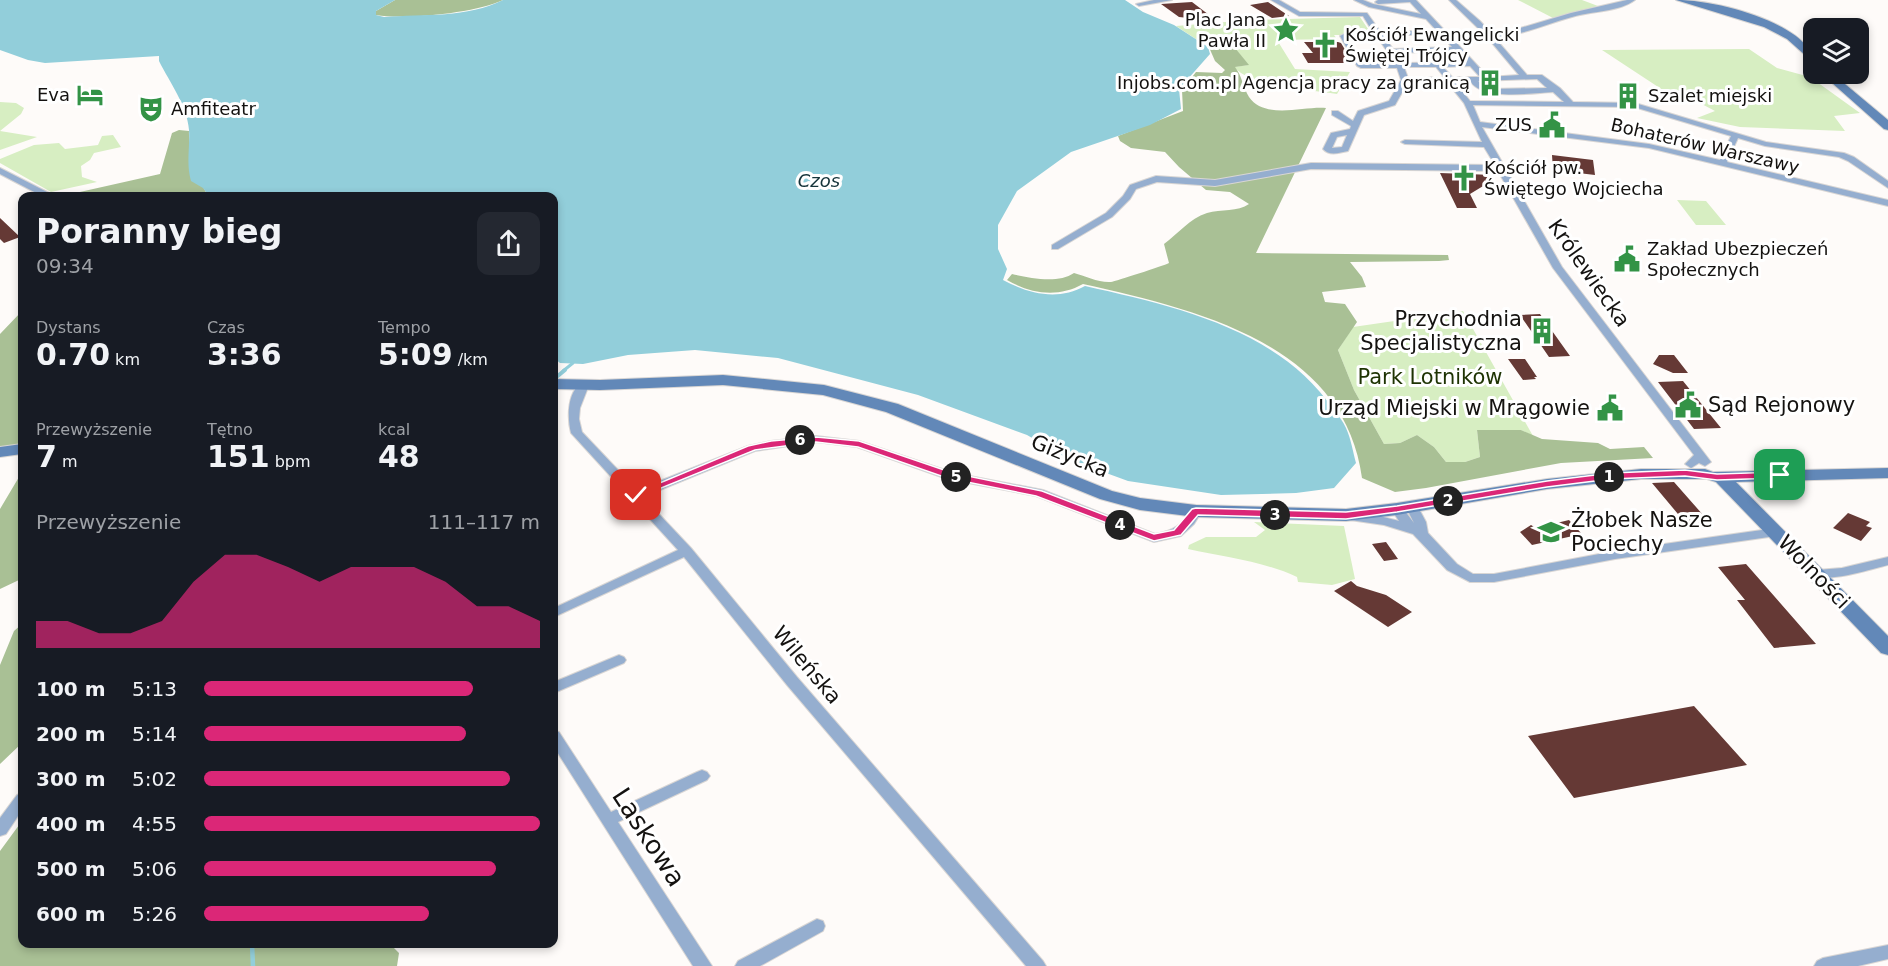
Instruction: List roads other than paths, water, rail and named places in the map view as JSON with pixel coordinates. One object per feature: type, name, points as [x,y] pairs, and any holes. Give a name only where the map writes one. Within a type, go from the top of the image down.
[{"type":"street","points":[[1139,4],[1169,0]]},
{"type":"street","points":[[1274,0],[1299,14],[1412,0],[1486,78]]},
{"type":"street","points":[[1452,0],[1467,12],[1524,77]]},
{"type":"street","points":[[1361,66],[1344,36],[1507,34],[1573,14],[1624,4],[1630,0]]},
{"type":"street","points":[[1681,0],[1734,13],[1787,34],[1803,49]]},
{"type":"street","points":[[1362,6],[1428,17]]},
{"type":"street","points":[[1362,6],[1389,51],[1401,66],[1400,70],[1406,80]]},
{"type":"street","points":[[1389,51],[1459,49]]},
{"type":"street","points":[[1354,73],[1361,66],[1474,66]]},
{"type":"street","name":"Królewiecka","points":[[1439,66],[1468,103],[1487,145],[1558,268],[1708,467]]},
{"type":"street","points":[[1406,80],[1539,78],[1557,90],[1570,103]]},
{"type":"street","points":[[1472,79],[1478,86],[1488,91],[1557,90]]},
{"type":"street","points":[[1335,113],[1355,128],[1362,113],[1392,103],[1406,80]]},
{"type":"street","points":[[1839,84],[1888,126]]},
{"type":"street","points":[[1468,103],[1570,103],[1641,107],[1765,144],[1830,153],[1851,159],[1888,185]]},
{"type":"street","name":"Bohaterów Warszawy","points":[[1478,124],[1638,144],[1888,203]]},
{"type":"street","points":[[1722,164],[1735,136]]},
{"type":"street","points":[[1405,142],[1487,145]]},
{"type":"street","points":[[1055,247],[1107,217],[1126,201],[1133,187],[1144,181],[1172,178],[1201,184],[1215,183],[1311,166],[1500,168]]},
{"type":"street","points":[[0,171],[40,192]]},
{"type":"street","name":"Giżycka","points":[[558,384],[723,380],[771,383],[846,395],[918,418],[1106,495],[1140,504],[1196,511],[1346,515],[1405,508],[1547,484],[1708,467]]},
{"type":"street","name":"Wileńska","points":[[584,385],[573,407],[572,418],[577,433],[686,551],[799,689],[1037,966]]},
{"type":"street","points":[[636,495],[752,448],[816,439],[859,444],[951,476],[1039,493],[1154,538],[1177,533],[1196,511]]},
{"type":"street","points":[[0,452],[18,450]]},
{"type":"street","points":[[1708,467],[1888,472]]},
{"type":"street","points":[[1708,467],[1754,476],[1888,472]]},
{"type":"street","name":"Wolności","points":[[1708,467],[1741,496],[1888,648]]},
{"type":"street","points":[[1741,496],[1754,476]]},
{"type":"street","points":[[1405,508],[1407,524],[1422,534],[1452,567],[1470,578],[1494,578],[1615,555],[1776,532]]},
{"type":"street","points":[[1346,515],[1384,520],[1422,534]]},
{"type":"street","points":[[558,611],[686,551]]},
{"type":"street","points":[[1817,574],[1888,561]]},
{"type":"street","points":[[558,686],[619,660]]},
{"type":"street","name":"Laskowa","points":[[558,742],[703,966]]},
{"type":"street","points":[[608,820],[702,776]]},
{"type":"street","points":[[0,830],[18,805]]},
{"type":"street","points":[[744,966],[817,926]]},
{"type":"street","points":[[1823,966],[1846,963],[1888,952]]},
{"type":"water","name":"Czos","points":[[0,0],[395,0],[376,11],[376,15],[384,17],[475,10],[503,0],[1125,0],[1143,12],[1174,25],[1208,47],[1210,54],[1179,89],[1181,109],[1150,125],[1071,152],[1017,191],[998,225],[998,249],[1007,269],[1003,280],[1023,289],[1044,294],[1075,291],[1085,286],[1154,302],[1222,325],[1254,340],[1284,359],[1310,382],[1337,414],[1349,437],[1356,463],[1334,488],[1296,493],[1221,495],[1128,481],[1068,459],[1027,435],[918,395],[778,358],[695,350],[628,355],[583,364],[560,363],[558,361],[558,192],[206,192],[191,181],[188,121],[182,103],[159,61],[159,56],[45,63],[28,60],[0,50]]},
{"type":"waterway","points":[[563,371],[573,363]]},
{"type":"waterway","points":[[558,376],[565,370]]},
{"type":"waterway","points":[[252,948],[253,966]]},
{"type":"place","name":"Plac Jana Pawła II","points":[[1286,30]]},
{"type":"place","name":"Kościół Ewangelicki Świętej Trójcy","points":[[1325,45]]},
{"type":"place","name":"Injobs.com.pl Agencja pracy za granicą","points":[[1490,83]]},
{"type":"place","name":"Eva","points":[[90,95]]},
{"type":"place","name":"Szalet miejski","points":[[1628,96]]},
{"type":"place","name":"Amfiteatr","points":[[151,109]]},
{"type":"place","name":"ZUS","points":[[1552,125]]},
{"type":"place","name":"Kościół pw. Świętego Wojciecha","points":[[1464,178]]},
{"type":"place","name":"Zakład Ubezpieczeń Społecznych","points":[[1627,259]]},
{"type":"place","name":"Przychodnia Specjalistyczna","points":[[1542,331]]},
{"type":"place","name":"Sąd Rejonowy","points":[[1688,405]]},
{"type":"place","name":"Urząd Miejski w Mrągowie","points":[[1610,408]]},
{"type":"place","name":"Żłobek Nasze Pociechy","points":[[1551,532]]},
{"type":"park label","name":"Park Lotników","points":[[1430,377]]}]
